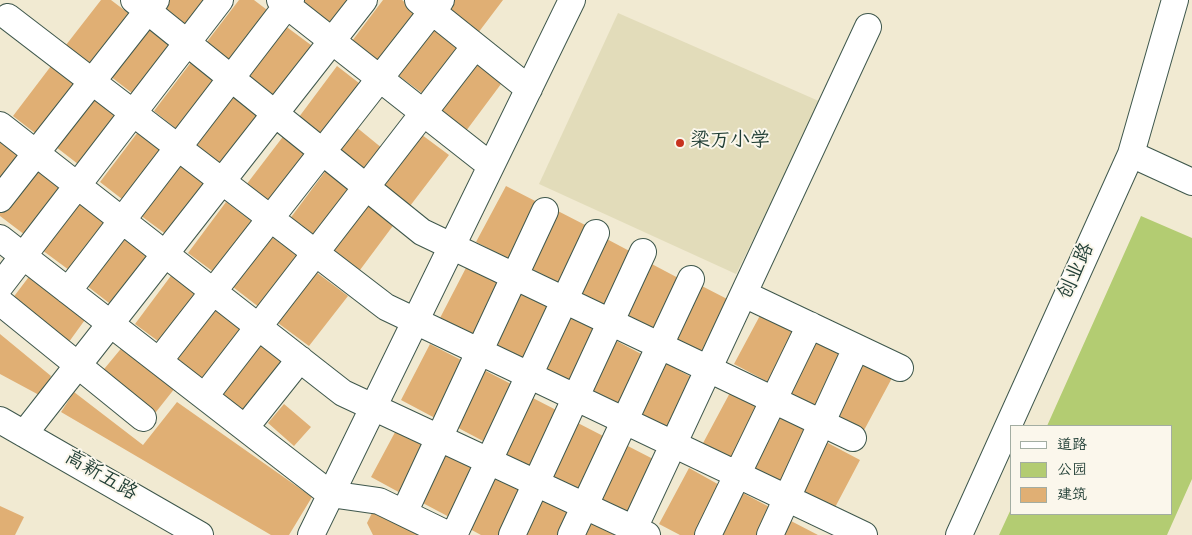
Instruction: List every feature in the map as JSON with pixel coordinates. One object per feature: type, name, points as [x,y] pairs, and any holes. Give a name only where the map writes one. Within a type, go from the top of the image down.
[{"type":"street","points":[[0,286],[220,0]]},
{"type":"street","points":[[24,434],[364,0]]},
{"type":"street","points":[[310,535],[572,0]]},
{"type":"street","name":"创业路","points":[[959,535],[1131,154],[1175,0]]},
{"type":"street","points":[[68,291],[231,78],[286,2],[332,41],[491,166]]},
{"type":"street","points":[[0,199],[92,82],[146,4],[187,42],[422,232],[853,438]]},
{"type":"street","points":[[159,361],[380,78],[430,4],[476,46],[529,89]]},
{"type":"street","points":[[9,15],[92,82],[386,307],[787,498],[838,529],[864,535]]},
{"type":"street","points":[[0,125],[343,393],[585,506],[638,533],[674,444],[708,369],[868,27]]},
{"type":"street","points":[[205,396],[476,46]]},
{"type":"street","points":[[1131,154],[1192,182]]},
{"type":"street","points":[[404,513],[545,211]]},
{"type":"street","points":[[454,535],[596,233]]},
{"type":"street","points":[[0,238],[330,494],[379,501],[449,535]]},
{"type":"street","points":[[512,535],[643,252]]},
{"type":"street","points":[[571,535],[691,279]]},
{"type":"street","points":[[744,294],[900,368]]},
{"type":"street","points":[[0,302],[144,418]]},
{"type":"street","points":[[708,535],[810,325]]},
{"type":"street","points":[[770,535],[856,348]]},
{"type":"street","points":[[245,428],[300,359]]},
{"type":"street","name":"高新五路","points":[[0,420],[200,535]]},
{"type":"shaded area","name":"梁万小学","points":[[618,13],[821,102],[736,274],[539,184]]},
{"type":"green space","points":[[1141,216],[1192,238],[1192,479],[1167,535],[999,535],[1010,511],[1010,515],[1172,515],[1172,425],[1047,425]]},
{"type":"building","points":[[101,0],[111,0],[136,19],[97,69],[66,45]]},
{"type":"building","points":[[168,0],[217,0],[193,32],[162,8]]},
{"type":"building","points":[[239,0],[254,0],[275,16],[237,67],[206,43]]},
{"type":"building","points":[[300,0],[348,0],[331,23]]},
{"type":"building","points":[[383,0],[402,0],[421,15],[383,65],[352,41]]},
{"type":"building","points":[[454,0],[503,0],[478,33],[447,9]]},
{"type":"building","points":[[433,22],[464,46],[426,96],[395,73]]},
{"type":"building","points":[[284,25],[315,48],[277,99],[246,75]]},
{"type":"building","points":[[148,26],[179,49],[141,100],[110,76]]},
{"type":"building","points":[[473,57],[504,80],[466,131],[435,107]]},
{"type":"building","points":[[192,61],[223,84],[184,135],[154,111]]},
{"type":"building","points":[[51,66],[82,90],[44,140],[13,116]]},
{"type":"building","points":[[337,66],[368,90],[329,140],[299,117]]},
{"type":"building","points":[[232,93],[263,117],[225,167],[194,143]]},
{"type":"building","points":[[95,97],[125,120],[87,171],[56,147]]},
{"type":"building","points":[[355,126],[388,153],[370,175],[337,148]]},
{"type":"building","points":[[138,132],[169,155],[131,206],[100,182]]},
{"type":"building","points":[[418,132],[449,155],[410,206],[380,182]]},
{"type":"building","points":[[285,134],[316,158],[277,209],[246,185]]},
{"type":"building","points":[[0,139],[24,157],[0,189]]},
{"type":"building","points":[[37,164],[68,188],[29,238],[0,216],[0,213]]},
{"type":"building","points":[[178,164],[209,188],[171,238],[140,215]]},
{"type":"building","points":[[327,169],[358,193],[320,243],[289,220]]},
{"type":"building","points":[[506,186],[541,204],[511,260],[476,242]]},
{"type":"building","points":[[368,196],[398,219],[360,270],[329,247]]},
{"type":"building","points":[[80,199],[111,223],[73,273],[42,250]]},
{"type":"building","points":[[226,202],[258,226],[219,276],[188,253]]},
{"type":"building","points":[[554,209],[589,227],[559,283],[524,265]]},
{"type":"building","points":[[120,232],[152,255],[113,306],[82,282]]},
{"type":"building","points":[[272,237],[303,260],[264,311],[233,287]]},
{"type":"building","points":[[603,237],[637,255],[608,311],[573,293]]},
{"type":"building","points":[[469,262],[504,280],[474,336],[440,318]]},
{"type":"building","points":[[648,262],[682,280],[653,336],[618,318]]},
{"type":"building","points":[[316,272],[348,296],[309,346],[278,323]]},
{"type":"building","points":[[173,273],[204,297],[166,347],[135,324]]},
{"type":"building","points":[[31,274],[87,317],[66,346],[9,303]]},
{"type":"building","points":[[696,283],[731,301],[701,357],[666,339]]},
{"type":"building","points":[[517,285],[551,304],[522,360],[487,341]]},
{"type":"building","points":[[215,308],[246,331],[207,382],[176,358]]},
{"type":"building","points":[[764,308],[798,326],[768,382],[734,364]]},
{"type":"building","points":[[566,313],[600,331],[571,387],[536,369]]},
{"type":"building","points":[[0,334],[51,376],[41,396],[0,374]]},
{"type":"building","points":[[812,335],[847,353],[817,409],[783,391]]},
{"type":"building","points":[[252,337],[283,361],[245,411],[214,388]]},
{"type":"building","points":[[611,338],[645,356],[616,412],[581,394]]},
{"type":"building","points":[[430,344],[465,362],[435,418],[401,400]]},
{"type":"building","points":[[124,345],[175,388],[152,417],[100,374]]},
{"type":"building","points":[[659,359],[693,378],[664,434],[629,415]]},
{"type":"building","points":[[857,360],[892,378],[862,434],[828,416]]},
{"type":"building","points":[[478,367],[513,385],[483,441],[449,423]]},
{"type":"building","points":[[732,389],[766,407],[737,463],[702,445]]},
{"type":"building","points":[[74,392],[143,445],[177,402],[312,497],[289,535],[271,535],[61,412]]},
{"type":"building","points":[[527,395],[562,413],[532,469],[498,451]]},
{"type":"building","points":[[284,404],[311,427],[294,446],[268,423]]},
{"type":"building","points":[[781,416],[815,434],[786,490],[751,472]]},
{"type":"building","points":[[572,420],[607,438],[577,494],[543,476]]},
{"type":"building","points":[[401,421],[435,440],[406,496],[371,477]]},
{"type":"building","points":[[620,442],[655,460],[625,516],[591,497]]},
{"type":"building","points":[[826,442],[860,460],[831,515],[796,497]]},
{"type":"building","points":[[449,445],[483,463],[453,519],[419,501]]},
{"type":"building","points":[[689,468],[723,487],[698,535],[680,535],[659,524]]},
{"type":"building","points":[[497,472],[532,490],[508,535],[481,535],[468,528]]},
{"type":"building","points":[[741,492],[775,510],[762,535],[718,535]]},
{"type":"building","points":[[543,497],[577,515],[567,535],[523,535]]},
{"type":"building","points":[[376,505],[437,535],[373,535],[367,523]]},
{"type":"building","points":[[0,506],[24,517],[15,535],[0,535]]},
{"type":"building","points":[[591,519],[621,535],[582,535]]},
{"type":"building","points":[[791,521],[818,535],[783,535]]},
{"type":"place","name":"梁万小学","points":[[680,143]]}]
